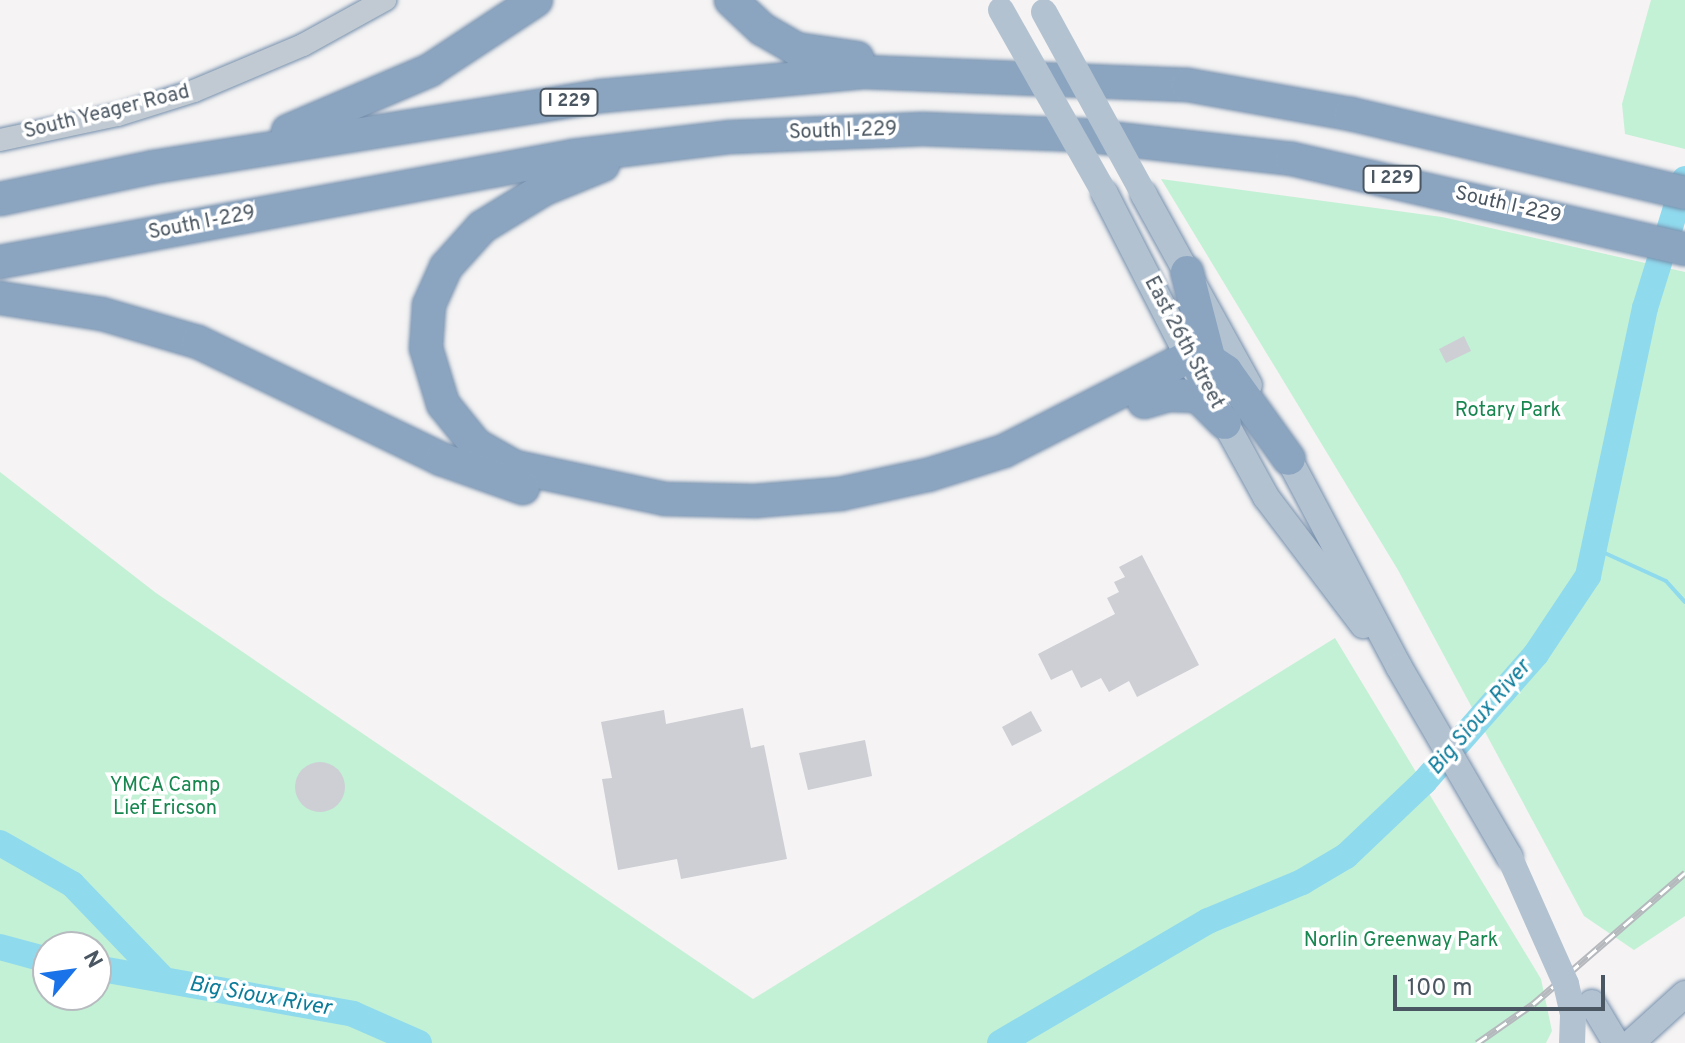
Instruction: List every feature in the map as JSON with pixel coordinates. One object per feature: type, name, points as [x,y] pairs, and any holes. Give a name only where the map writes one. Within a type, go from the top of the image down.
[{"type":"highway","points":[[153,167],[281,134],[380,95],[441,64],[536,0]]},
{"type":"highway","points":[[731,0],[762,29],[796,49],[987,76]]},
{"type":"highway","name":"I 229","points":[[0,199],[153,167],[667,87],[864,72],[1188,85],[1363,117],[1685,193]]},
{"type":"highway","name":"South I-229","points":[[0,262],[573,156],[731,137],[969,129],[1205,147],[1347,169],[1685,249]]},
{"type":"highway","points":[[731,137],[623,159],[570,178],[501,214],[458,249],[429,305],[426,348],[435,388],[463,434],[515,467],[594,487],[665,499],[797,499],[884,486],[1004,451],[1197,362],[1226,371],[1289,459]]},
{"type":"highway","points":[[1187,272],[1197,362]]},
{"type":"highway","points":[[0,298],[102,314],[198,342],[474,473],[550,496],[683,518],[814,515],[930,494],[1049,451],[1144,402],[1197,362]]},
{"type":"highway","points":[[1144,402],[1169,395],[1198,396],[1225,423]]},
{"type":"main road","name":"East 26th Street","points":[[999,5],[1197,362],[1225,423],[1266,497],[1311,562],[1399,667]]},
{"type":"main road","name":"East 26th Street","points":[[1041,6],[1399,667],[1616,1043]]},
{"type":"main road","points":[[1509,856],[1566,984],[1572,1043]]},
{"type":"main road","points":[[1631,1043],[1685,994]]},
{"type":"street","name":"South Yeager Road","points":[[0,140],[118,115],[194,91],[303,45],[385,0]]},
{"type":"green space","points":[[1651,0],[1685,0],[1685,149],[1625,134],[1622,104]]},
{"type":"green space","name":"Rotary Park","points":[[1161,179],[1442,217],[1685,272],[1685,916],[1634,950],[1584,916],[1398,570]]},
{"type":"green space","name":"YMCA Camp Lief Ericson","points":[[0,472],[156,593],[753,999],[1335,638],[1541,979],[1552,1031],[1546,1043],[0,1043]]},
{"type":"building","points":[[1464,336],[1471,351],[1446,363],[1439,349]]},
{"type":"building","points":[[1142,555],[1199,665],[1137,697],[1129,681],[1109,692],[1101,678],[1081,688],[1072,670],[1051,680],[1038,654],[1115,614],[1107,598],[1119,592],[1114,582],[1125,577],[1119,567]]},
{"type":"building","points":[[743,708],[751,748],[764,745],[787,859],[681,879],[677,859],[618,870],[602,779],[612,778],[601,722],[664,710],[666,724]]},
{"type":"building","points":[[1031,711],[1042,731],[1012,746],[1002,727]]},
{"type":"building","points":[[865,740],[872,776],[808,790],[799,753]]},
{"type":"building","points":[[320,762],[338,769],[345,787],[338,805],[320,812],[302,805],[295,787],[302,769]]},
{"type":"waterway","name":"Big Sioux River","points":[[1000,1043],[1208,921],[1302,882],[1346,856],[1424,782],[1536,654],[1588,576],[1645,308],[1685,179]]},
{"type":"waterway","points":[[1596,549],[1666,581],[1685,602]]},
{"type":"waterway","points":[[0,843],[72,884],[162,978]]},
{"type":"waterway","name":"Big Sioux River","points":[[0,947],[32,956]]},
{"type":"waterway","name":"Big Sioux River","points":[[112,971],[353,1014],[419,1043]]},
{"type":"railway","points":[[1477,1043],[1533,1004],[1685,873]]},
{"type":"park label","name":"Norlin Greenway Park","points":[[1401,941]]}]
